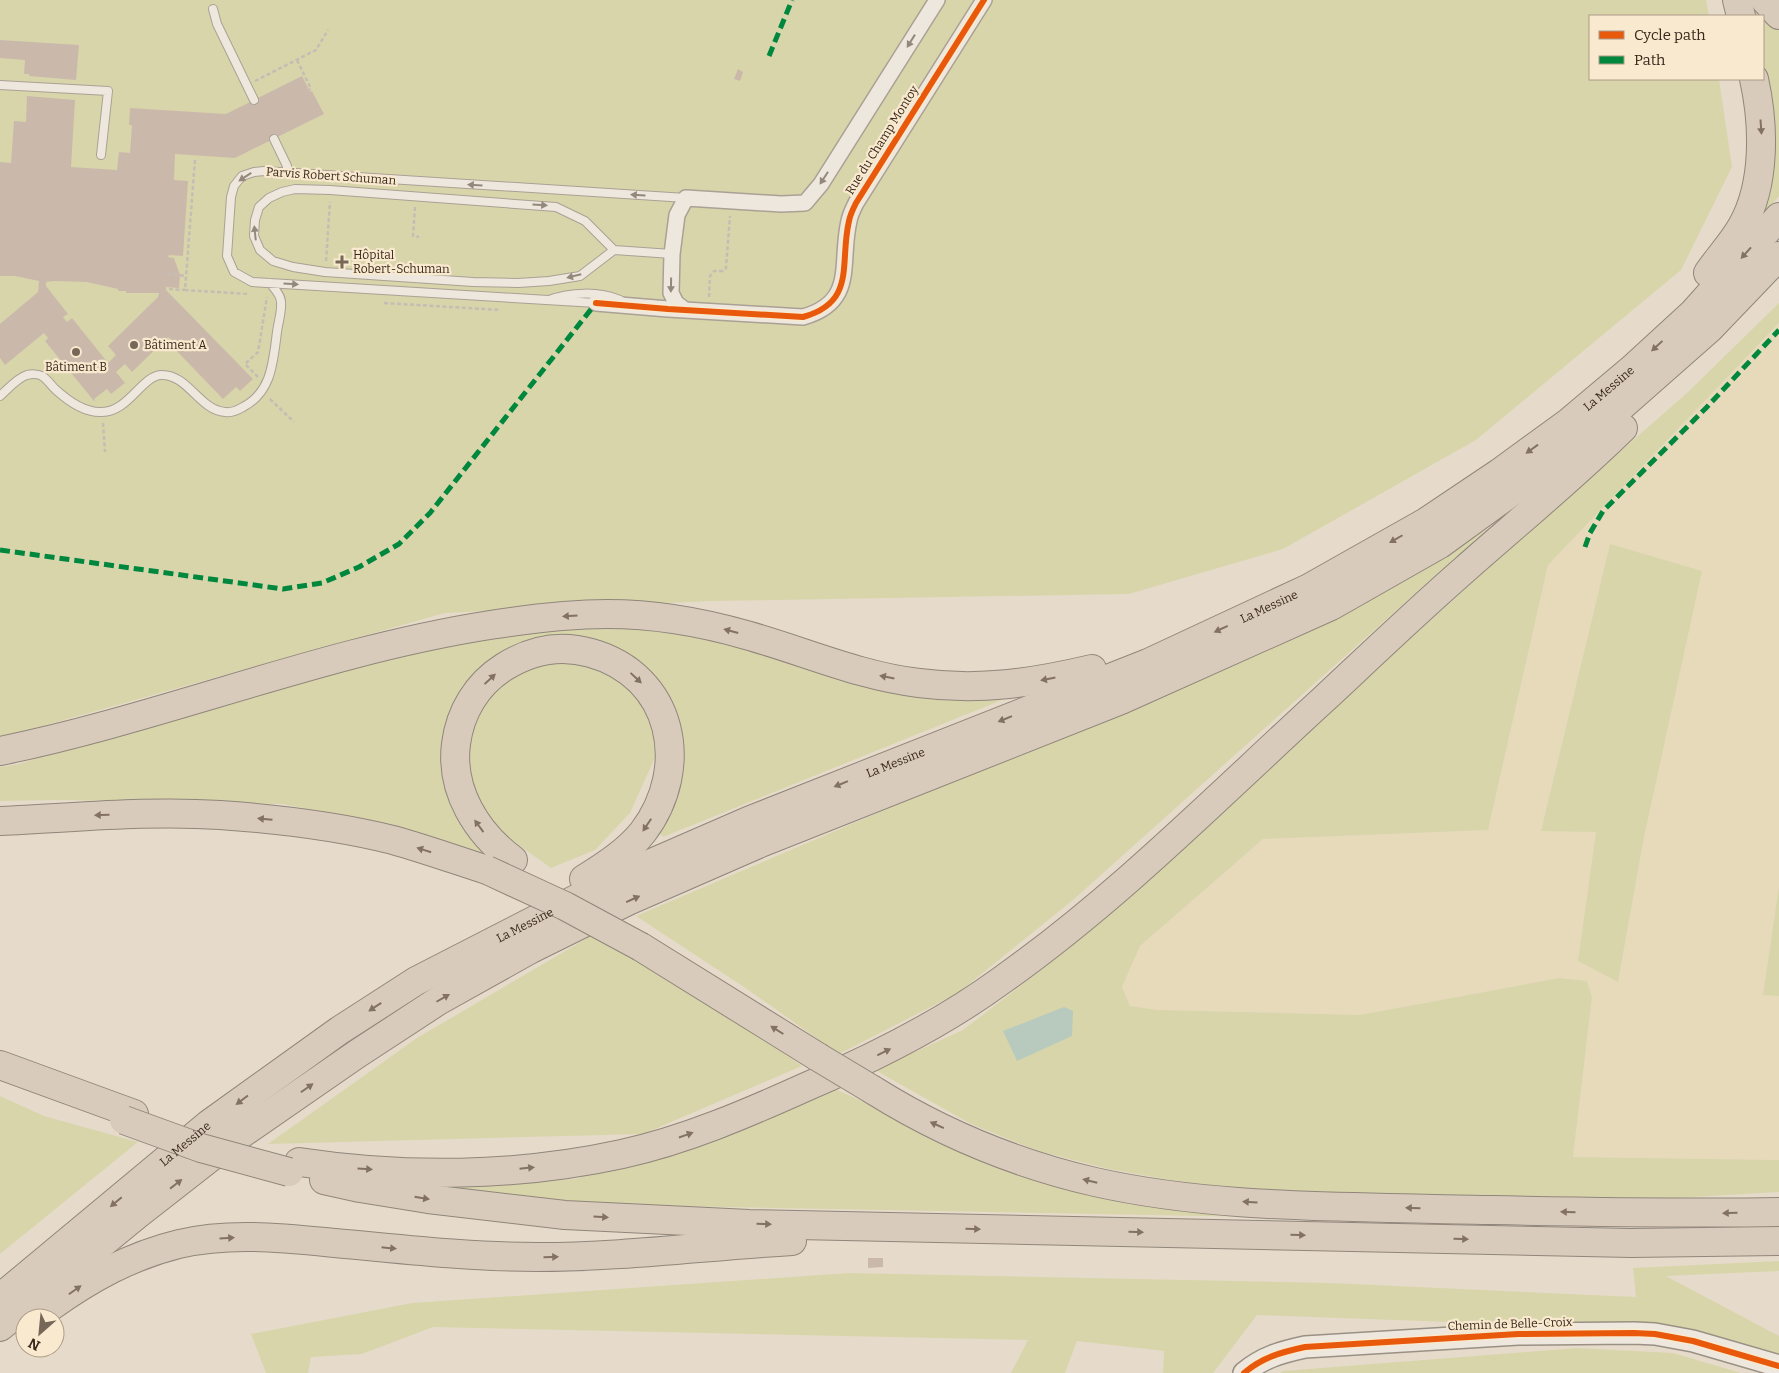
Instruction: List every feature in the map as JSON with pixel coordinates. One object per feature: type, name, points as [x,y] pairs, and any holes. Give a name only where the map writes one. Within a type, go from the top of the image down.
[{"type":"highway","points":[[1738,0],[1741,15]]},
{"type":"highway","points":[[1765,0],[1779,15]]},
{"type":"highway","points":[[1693,313],[1706,276],[1743,226],[1752,203],[1758,178],[1762,141],[1759,101],[1754,80]]},
{"type":"highway","name":"La Messine","points":[[0,1298],[208,1124],[340,1030],[416,981],[617,878],[740,824],[1148,662],[1308,588],[1426,522],[1499,473],[1569,422],[1632,368],[1693,313],[1779,217]]},
{"type":"highway","name":"La Messine","points":[[0,1327],[138,1214],[234,1139],[438,1001],[531,949],[628,901],[763,842],[1121,700],[1331,606],[1440,544],[1583,440],[1708,329],[1779,256]]},
{"type":"highway","points":[[294,1167],[330,1166],[413,1172],[500,1171],[567,1164],[625,1153],[682,1137],[737,1117],[855,1066],[926,1029],[1001,981],[1043,950],[1109,896],[1180,833],[1459,574],[1595,455],[1727,326],[1743,294]]},
{"type":"highway","points":[[0,750],[93,728],[371,649],[459,630],[545,618],[607,614],[701,623],[840,666],[880,676],[928,684],[989,686],[1025,683],[1100,667],[1148,662]]},
{"type":"highway","points":[[416,981],[599,869],[631,845],[643,832],[654,814],[663,795],[671,760],[667,729],[661,711],[653,696],[629,671],[614,661],[577,649],[560,648],[526,655],[498,671],[476,693],[461,718],[455,752],[457,778],[461,792],[481,830],[513,860],[532,873],[647,944],[735,1004],[873,1090],[927,1121],[1010,1157],[1095,1182],[1141,1191],[1228,1201],[1289,1205],[1627,1213],[1779,1212]]},
{"type":"highway","points":[[0,820],[158,814],[219,815],[339,829],[392,840],[487,870],[647,944]]},
{"type":"highway","points":[[0,1065],[41,1086],[129,1117],[201,1148],[294,1167],[360,1188],[565,1215],[749,1224],[925,1228],[1631,1243],[1779,1241]]},
{"type":"highway","points":[[49,1308],[103,1272],[150,1253],[179,1244],[206,1240],[259,1237],[432,1252],[537,1257],[782,1242],[876,1239],[925,1228]]},
{"type":"highway","points":[[0,1342],[15,1332]]},
{"type":"street","points":[[685,310],[676,303],[671,294],[672,254],[677,214],[686,198],[781,204],[804,203],[821,184],[938,0]]},
{"type":"street","name":"Rue du Champ Montoy","points":[[596,303],[803,317],[817,313],[835,299],[841,288],[849,221],[856,203],[984,0]]},
{"type":"street","name":"Chemin de Belle-Croix","points":[[1244,1373],[1266,1358],[1281,1352],[1305,1347],[1518,1334],[1594,1332],[1655,1334],[1673,1337],[1779,1366]]},
{"type":"lane","points":[[213,9],[217,24],[254,100]]},
{"type":"lane","points":[[0,85],[108,91],[101,155]]},
{"type":"lane","points":[[274,139],[287,166],[287,172]]},
{"type":"lane","name":"Parvis Robert Schuman","points":[[596,303],[252,282],[234,272],[230,264],[228,256],[230,197],[234,186],[242,176],[254,172],[287,172],[686,198]]},
{"type":"lane","name":"Parvis Robert Schuman","points":[[296,189],[330,190],[556,206],[585,221],[614,250],[580,276],[549,281],[473,282],[325,272],[293,267],[273,261],[260,250],[254,236],[254,220],[259,208],[269,198],[282,192],[296,189]]},
{"type":"lane","points":[[614,250],[672,254]]},
{"type":"lane","points":[[0,396],[21,378],[35,374],[42,376],[63,396],[77,406],[91,411],[102,412],[121,406],[158,375],[168,375],[178,380],[212,409],[226,412],[238,410],[251,403],[268,382],[273,368],[281,302],[270,283]]},
{"type":"lane","name":"Parvis Robert Schuman","points":[[547,301],[562,295],[592,294],[613,297],[632,306]]},
{"type":"path","points":[[247,85],[316,50],[328,30]]},
{"type":"path","points":[[297,60],[311,89],[309,90]]},
{"type":"path","points":[[325,272],[330,190]]},
{"type":"path","points":[[416,196],[413,236],[419,237]]},
{"type":"path","points":[[708,312],[710,276],[714,271],[723,271],[726,268],[732,201]]},
{"type":"path","points":[[167,274],[186,276]]},
{"type":"path","points":[[169,289],[185,290]]},
{"type":"path","points":[[102,412],[105,452]]},
{"type":"shaded area","points":[[0,0],[1706,0],[1709,15],[1589,15],[1589,80],[1719,80],[1732,167],[1681,270],[1476,440],[1283,549],[1129,594],[712,601],[445,613],[0,738]]},
{"type":"shaded area","points":[[1743,0],[1754,0],[1763,15],[1746,15]]},
{"type":"shaded area","points":[[1764,16],[1779,29],[1779,196],[1744,238],[1764,80]]},
{"type":"shaded area","points":[[1779,303],[1779,323],[1548,565],[1488,830],[1263,839],[1140,946],[1122,987],[1130,1006],[1158,1010],[1360,1015],[1559,978],[1587,981],[1592,997],[1573,1157],[1779,1160],[1779,1192],[1677,1198],[1242,1193],[1109,1169],[1038,1151],[971,1124],[875,1070],[963,1030],[1045,967],[1522,538],[1688,392]]},
{"type":"shaded area","points":[[1779,323],[1779,886],[1763,995],[1779,996],[1779,1160],[1573,1157],[1592,997],[1587,981],[1559,978],[1360,1015],[1158,1010],[1130,1006],[1122,987],[1140,946],[1263,839],[1488,830],[1548,565]],"holes":[[[1610,544],[1644,837],[1618,982],[1578,961],[1596,832],[1541,830]]]},
{"type":"shaded area","points":[[1487,529],[1073,900],[958,993],[839,1054],[747,989],[636,916],[1344,614]]},
{"type":"shaded area","points":[[1610,544],[1702,571],[1644,837],[1618,982],[1578,961],[1596,832],[1541,831]]},
{"type":"shaded area","points":[[619,624],[711,634],[1019,693],[663,837],[654,826],[671,800],[651,675],[539,641],[445,738],[493,858],[389,824],[282,804],[59,800],[0,801],[0,767],[19,764],[331,668],[462,639]]},
{"type":"shaded area","points":[[571,659],[625,679],[655,725],[657,753],[630,813],[595,850],[551,868],[499,831],[473,793],[464,759],[469,722],[485,697],[508,676],[541,661]]},
{"type":"shaded area","points":[[1779,886],[1779,996],[1763,995]]},
{"type":"shaded area","points":[[596,933],[667,972],[802,1066],[643,1134],[268,1144],[417,1038]]},
{"type":"shaded area","points":[[1064,1007],[1073,1011],[1072,1036],[1017,1061],[1003,1031]]},
{"type":"shaded area","points":[[835,1089],[991,1159],[1256,1217],[617,1205],[522,1198],[433,1184],[576,1179]]},
{"type":"shaded area","points":[[0,1096],[44,1116],[138,1142],[0,1254]]},
{"type":"shaded area","points":[[1779,1261],[1779,1271],[1666,1276],[1779,1336],[1779,1363],[1669,1330],[1257,1315],[1213,1373],[1163,1373],[1164,1351],[1077,1341],[1065,1373],[1011,1373],[1028,1340],[433,1327],[362,1354],[311,1357],[308,1373],[266,1373],[251,1334],[412,1303],[849,1273],[1330,1283],[1636,1297],[1633,1268]]},
{"type":"shaded area","points":[[1577,1348],[1673,1353],[1741,1373],[1280,1373],[1283,1371]]},
{"type":"building","points":[[0,40],[79,45],[76,80],[24,74],[25,60],[0,58]]},
{"type":"building","points":[[738,69],[743,72],[740,81],[734,79]]},
{"type":"building","points":[[302,76],[324,114],[235,158],[175,154],[174,180],[188,181],[183,256],[169,255],[168,257],[174,258],[180,275],[179,288],[166,287],[166,290],[253,379],[240,391],[236,387],[223,399],[170,344],[173,341],[168,337],[132,372],[125,364],[116,372],[125,383],[111,394],[107,389],[94,401],[45,341],[48,338],[44,333],[5,365],[0,358],[0,324],[38,292],[39,281],[15,276],[0,276],[0,162],[11,163],[14,121],[26,122],[27,96],[75,100],[71,167],[117,170],[119,152],[130,153],[132,125],[129,125],[130,108],[226,114]],"holes":[[[54,281],[87,282],[118,289],[118,291],[126,291],[126,293],[159,293],[158,297],[108,346],[116,355],[108,363],[72,318],[67,322],[63,317],[68,314],[46,286],[46,282]]]},
{"type":"building","points":[[868,1258],[883,1258],[883,1267],[868,1268]]},
{"type":"marked path","points":[[769,56],[792,0]]},
{"type":"marked path","points":[[0,550],[283,589],[322,583],[359,567],[399,544],[430,513],[596,303]]},
{"type":"marked path","points":[[1585,547],[1590,533],[1603,511],[1706,408],[1779,330]]},
{"type":"cycle path","points":[[596,303],[803,317],[820,310],[832,302],[839,291],[842,279],[846,237],[851,214],[856,203],[984,0]]},
{"type":"cycle path","points":[[1244,1373],[1251,1367],[1273,1356],[1305,1347],[1518,1334],[1655,1334],[1693,1341],[1779,1366]]},
{"type":"place","name":"Hôpital Robert-Schuman","points":[[342,262]]},
{"type":"place","name":"Bâtiment A","points":[[134,345]]},
{"type":"place","name":"Bâtiment B","points":[[76,352]]}]
